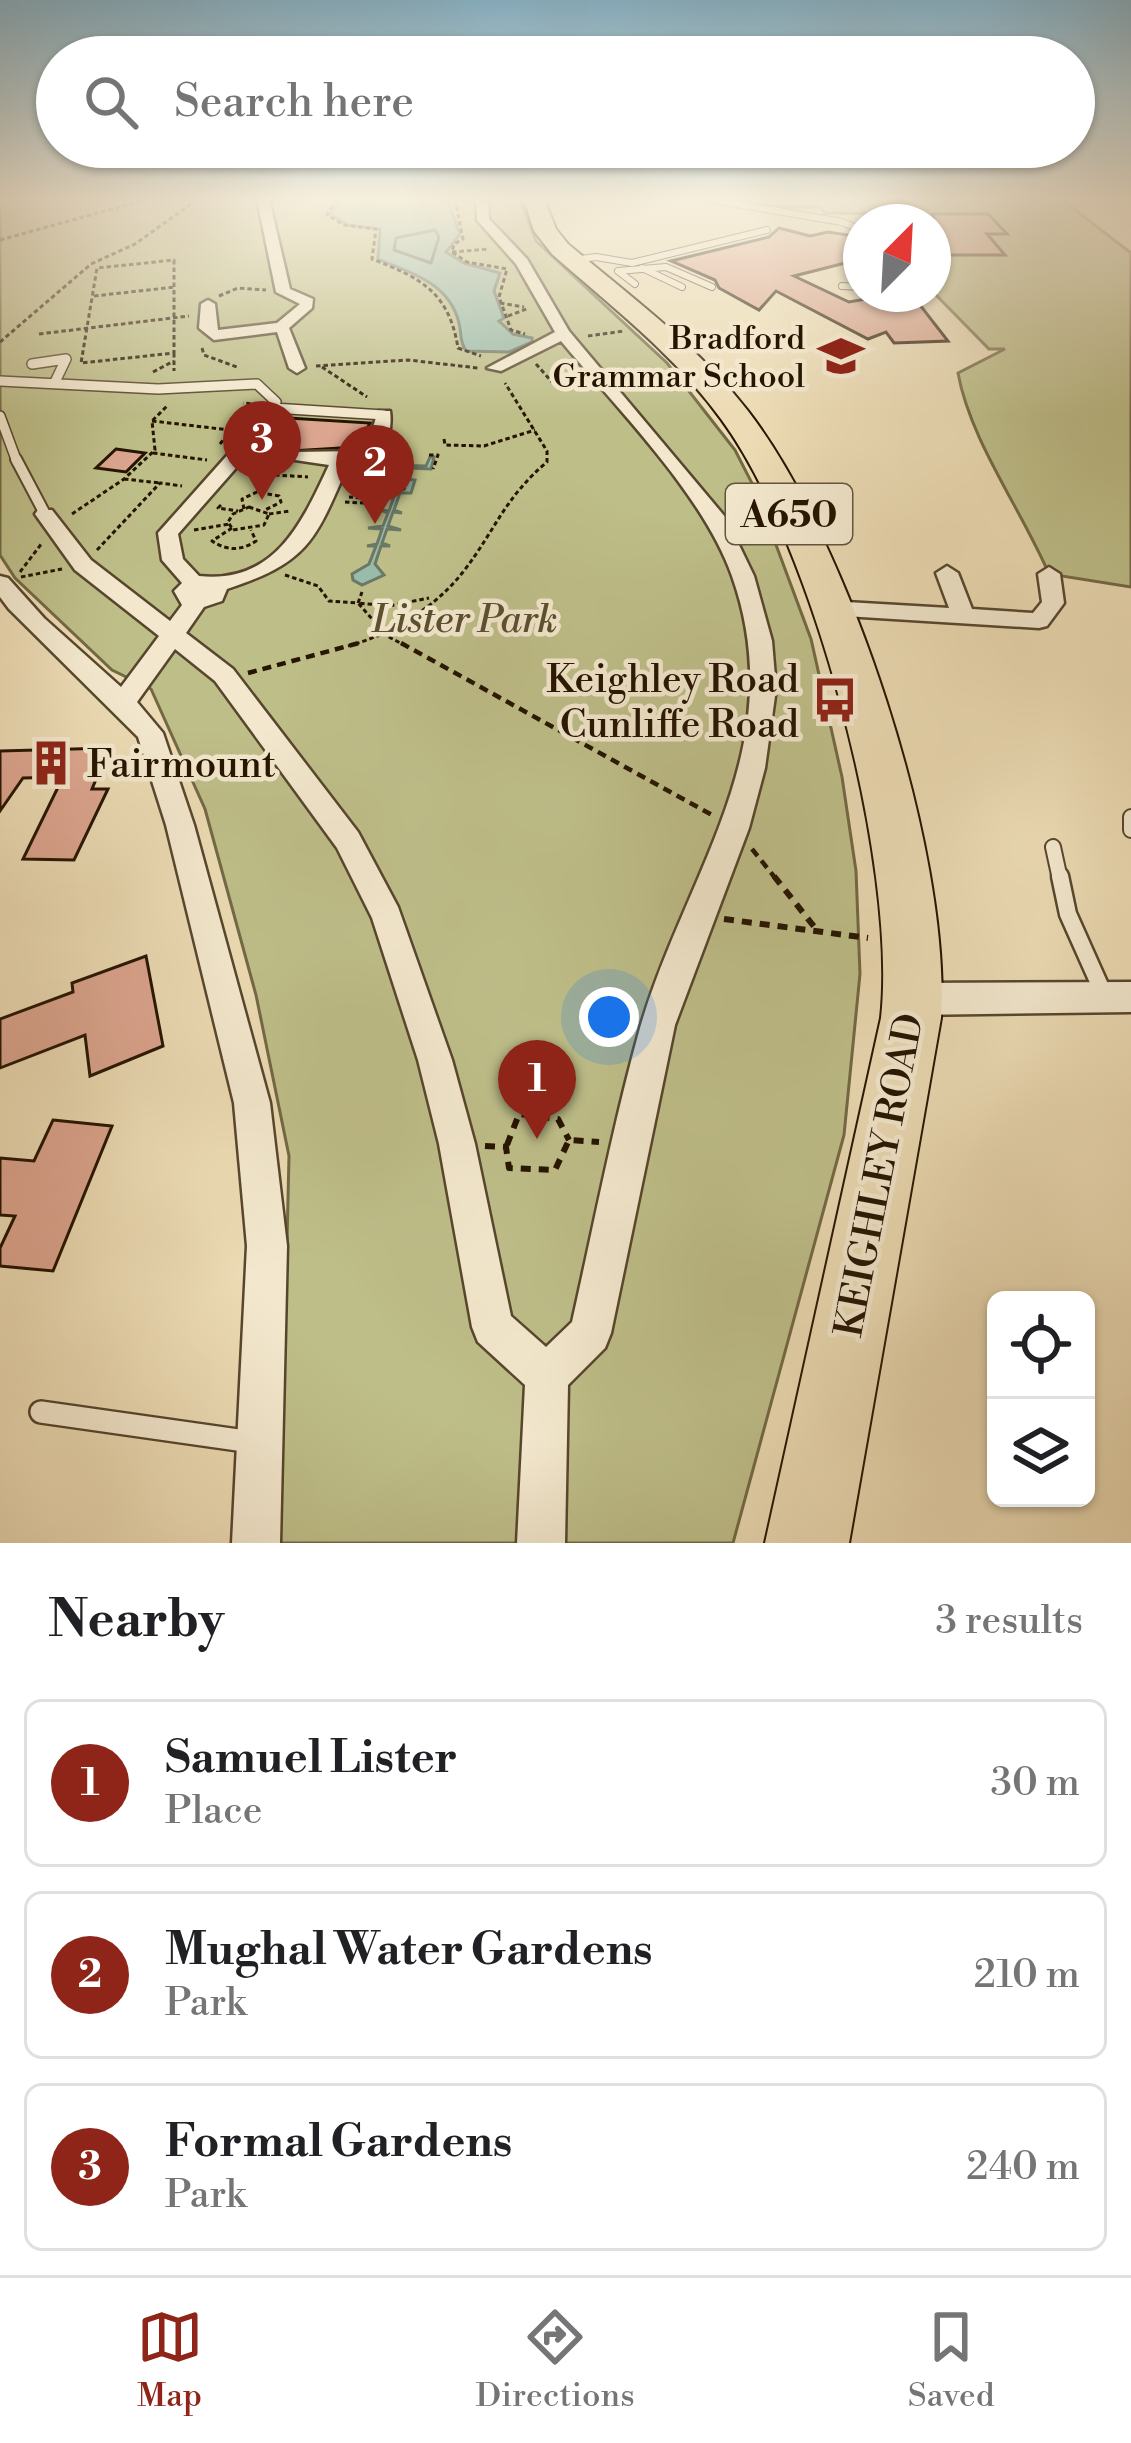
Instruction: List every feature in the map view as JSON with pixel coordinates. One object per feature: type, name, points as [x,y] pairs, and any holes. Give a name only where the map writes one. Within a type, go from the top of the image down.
[{"type":"highway","name":"KEIGHLEY ROAD","points":[[585,271],[677,352],[742,423],[776,482],[829,608],[883,785],[901,876],[913,999],[807,1543]]},
{"type":"street","points":[[208,304],[207,328],[214,335],[280,327],[307,305],[306,298],[283,292],[278,271]]},
{"type":"street","points":[[527,271],[560,338],[716,518],[743,576],[760,641],[764,689],[752,768],[734,828],[658,1025],[590,1333],[547,1376],[541,1543]]},
{"type":"street","points":[[280,327],[289,337],[297,368]]},
{"type":"street","points":[[495,368],[560,338]]},
{"type":"street","points":[[124,701],[202,590],[269,568],[300,549],[318,509],[339,479],[365,458],[384,415]]},
{"type":"street","points":[[302,456],[339,479]]},
{"type":"street","points":[[202,590],[172,560],[168,533],[214,496],[228,459],[281,460]]},
{"type":"street","points":[[49,521],[83,566],[224,675],[348,840],[387,917],[457,1144],[494,1327],[547,1376]]},
{"type":"street","points":[[947,573],[964,619]]},
{"type":"street","points":[[829,608],[1040,621],[1053,603],[1049,574]]},
{"type":"street","points":[[3,592],[73,660],[124,701],[150,733],[180,825],[252,1102],[267,1246],[256,1543]]},
{"type":"street","points":[[913,999],[1118,997]]},
{"type":"lane","points":[[618,271],[634,284]]},
{"type":"lane","points":[[649,271],[682,287]]},
{"type":"lane","points":[[682,271],[712,287]]},
{"type":"lane","points":[[32,364],[66,359],[56,382]]},
{"type":"lane","points":[[0,381],[158,388],[257,384],[276,402],[273,408],[384,415]]},
{"type":"lane","points":[[158,388],[152,395],[166,403]]},
{"type":"lane","points":[[0,416],[25,482],[49,521]]},
{"type":"lane","points":[[1131,818],[1131,830]]},
{"type":"lane","points":[[1053,847],[1068,914],[1118,997]]},
{"type":"lane","points":[[41,1412],[263,1444]]},
{"type":"path","points":[[0,342],[83,271]]},
{"type":"path","points":[[97,271],[81,363],[174,352],[174,271]]},
{"type":"path","points":[[400,271],[418,278],[437,297],[454,322],[458,348],[486,356],[528,355],[552,382]]},
{"type":"path","points":[[507,271],[500,303],[511,330],[560,338],[630,331]]},
{"type":"path","points":[[94,296],[175,287]]},
{"type":"path","points":[[208,304],[238,288],[283,292]]},
{"type":"path","points":[[500,303],[530,307]]},
{"type":"path","points":[[38,334],[173,317]]},
{"type":"path","points":[[214,335],[200,340],[204,356],[233,364],[257,384]]},
{"type":"path","points":[[224,675],[252,673],[387,636],[461,575],[515,489],[547,462],[547,451],[495,368],[408,360],[317,366],[333,371],[355,391]]},
{"type":"path","points":[[236,402],[252,404],[213,452],[276,477],[339,479],[368,498],[356,503]]},
{"type":"path","points":[[160,483],[83,566],[15,578],[49,521],[124,479],[152,453],[152,422],[170,404],[166,403]]},
{"type":"path","points":[[152,422],[231,430]]},
{"type":"path","points":[[444,439],[445,445],[484,446],[545,432]]},
{"type":"path","points":[[152,453],[228,459]]},
{"type":"path","points":[[429,455],[438,455],[434,470]]},
{"type":"path","points":[[276,477],[281,460]]},
{"type":"path","points":[[124,479],[214,496],[218,508],[289,513],[292,508]]},
{"type":"path","points":[[391,485],[410,486]]},
{"type":"path","points":[[232,528],[228,522],[250,493],[274,493],[292,508],[318,509]]},
{"type":"path","points":[[215,538],[232,528],[251,530],[264,525],[267,512],[281,502]]},
{"type":"path","points":[[251,530],[256,541]]},
{"type":"path","points":[[202,531],[215,538]]},
{"type":"path","points":[[215,538],[214,544],[229,549],[274,537]]},
{"type":"path","points":[[269,568],[318,586],[329,601],[388,606],[434,597]]},
{"type":"path","points":[[358,603],[362,592]]},
{"type":"path","points":[[358,603],[387,636],[734,828],[816,929]]},
{"type":"path","points":[[701,916],[863,937]]},
{"type":"path","points":[[519,1114],[558,1119],[569,1140],[555,1170],[509,1168],[506,1148],[519,1114]]},
{"type":"path","points":[[569,1140],[589,1142]]},
{"type":"path","points":[[457,1144],[506,1148]]},
{"type":"green space","name":"Lister Park","points":[[0,271],[568,271],[667,363],[735,450],[756,491],[811,639],[842,777],[856,871],[860,974],[844,1135],[733,1543],[280,1543],[289,1156],[256,995],[205,809],[151,689],[112,670],[15,578],[0,555]]},
{"type":"green space","points":[[951,271],[1131,271],[1131,587],[1049,574],[964,398],[958,373],[1005,349],[989,349],[951,310]]},
{"type":"water","points":[[406,271],[500,273],[494,291],[504,318],[499,321],[532,342],[509,352],[466,351],[447,298]]},
{"type":"water","points":[[387,456],[392,456],[390,465],[426,466],[434,457],[431,469],[408,468],[405,479],[415,480],[411,493],[400,493],[394,510],[402,513],[393,512],[388,526],[401,530],[387,529],[382,543],[390,546],[381,546],[375,564],[384,575],[362,585],[352,574],[369,564],[376,546],[367,546],[377,544],[382,529],[368,528],[383,526],[388,513],[381,510],[389,511],[395,494],[385,492],[390,479],[401,479],[404,469],[383,467]]},
{"type":"building","points":[[694,271],[814,271],[794,276],[843,299],[843,312],[925,312],[948,341],[894,343],[886,332],[868,339],[776,291],[759,310],[719,288],[715,280]]},
{"type":"building","points":[[258,414],[370,423],[357,447],[291,451],[279,444],[235,446]]},
{"type":"building","points":[[116,449],[145,453],[126,472],[96,468]]},
{"type":"building","points":[[109,748],[92,789],[108,789],[74,860],[23,859],[63,777],[23,778],[0,811],[0,751]]},
{"type":"building","points":[[146,956],[163,1046],[90,1076],[85,1035],[0,1068],[0,1019],[73,992],[72,983]]},
{"type":"building","points":[[53,1120],[112,1126],[53,1271],[0,1266],[0,1248],[15,1216],[0,1215],[0,1158],[34,1161]]},
{"type":"place","name":"Bradford Grammar School","points":[[841,356]]},
{"type":"place","name":"Formal Gardens","points":[[262,500]]},
{"type":"place","name":"Mughal Water Gardens","points":[[375,524]]},
{"type":"place","name":"Keighley Road Cunliffe Road","points":[[835,700]]},
{"type":"place","name":"Fairmount","points":[[51,763]]},
{"type":"place","name":"Samuel Lister","points":[[537,1139]]}]
